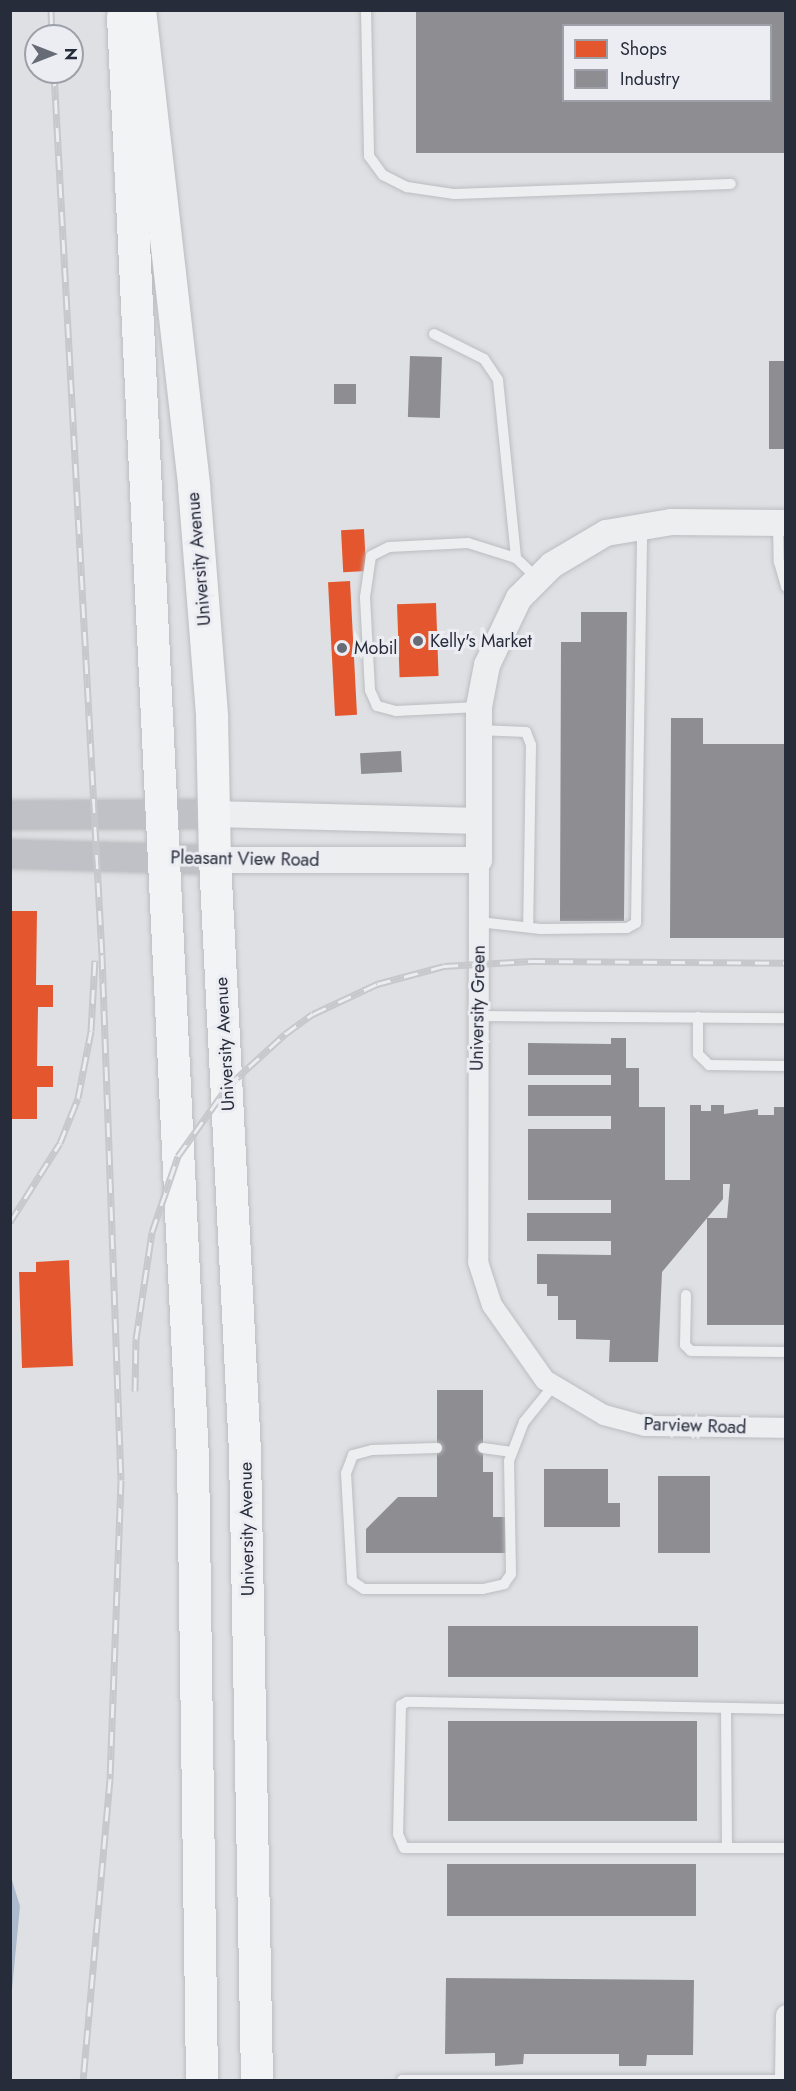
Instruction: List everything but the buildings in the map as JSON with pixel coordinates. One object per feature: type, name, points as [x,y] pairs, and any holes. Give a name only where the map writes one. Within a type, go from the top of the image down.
[{"type":"main road","points":[[123,10],[193,1458],[202,2080]]},
{"type":"main road","name":"University Avenue","points":[[140,10],[194,486],[212,717],[215,860],[245,1453],[257,2080]]},
{"type":"main road","points":[[10,815],[214,814]]},
{"type":"main road","name":"Pleasant View Road","points":[[10,854],[215,860]]},
{"type":"street","points":[[538,579],[583,544],[606,533],[672,522],[782,523]]},
{"type":"street","name":"University Green","points":[[538,579],[519,598],[487,665],[479,719],[478,1262],[492,1305],[549,1382]]},
{"type":"street","points":[[214,814],[479,821]]},
{"type":"street","name":"Pleasant View Road","points":[[215,860],[479,860]]},
{"type":"street","name":"Parview Road","points":[[549,1382],[604,1415],[645,1426],[786,1428]]},
{"type":"street","points":[[785,2080],[786,2015]]},
{"type":"lane","points":[[366,10],[369,156],[383,175],[407,187],[454,194],[731,184]]},
{"type":"lane","points":[[434,333],[484,359],[498,380],[516,558]]},
{"type":"lane","points":[[782,523],[780,562],[786,587]]},
{"type":"lane","points":[[479,922],[528,926],[627,928],[636,923],[642,526]]},
{"type":"lane","points":[[528,926],[531,746],[526,732],[479,719],[396,711],[377,706],[369,679],[365,597],[368,563],[371,556],[389,547],[468,543],[516,558],[538,579]]},
{"type":"lane","points":[[478,1016],[786,1018]]},
{"type":"lane","points":[[698,1017],[698,1053],[709,1065],[786,1066]]},
{"type":"lane","points":[[686,1295],[685,1345],[691,1351],[786,1352]]},
{"type":"lane","points":[[437,1448],[372,1450],[353,1455],[346,1473],[352,1581],[364,1589],[483,1589],[504,1584],[511,1574],[512,1452],[524,1422],[549,1382]]},
{"type":"lane","points":[[483,1448],[512,1452]]},
{"type":"lane","points":[[786,1709],[406,1702],[401,1705],[398,1834],[404,1848],[786,1848]]},
{"type":"lane","points":[[726,1708],[727,1848]]},
{"type":"lane","points":[[402,2080],[785,2080]]},
{"type":"water","points":[[10,1877],[20,1906],[11,2000]]},
{"type":"railway","points":[[51,10],[52,24]]},
{"type":"railway","points":[[55,84],[102,955],[121,1480],[110,1779],[83,2080]]},
{"type":"railway","points":[[10,1222],[60,1143],[78,1098],[91,1031],[95,960]]},
{"type":"railway","points":[[135,1391],[136,1339],[152,1232],[178,1156],[228,1086],[285,1034],[313,1014],[377,984],[444,966],[531,961],[786,963]]},
{"type":"place","name":"Kelly's Market","points":[[418,641]]},
{"type":"place","name":"Mobil","points":[[342,648]]}]
